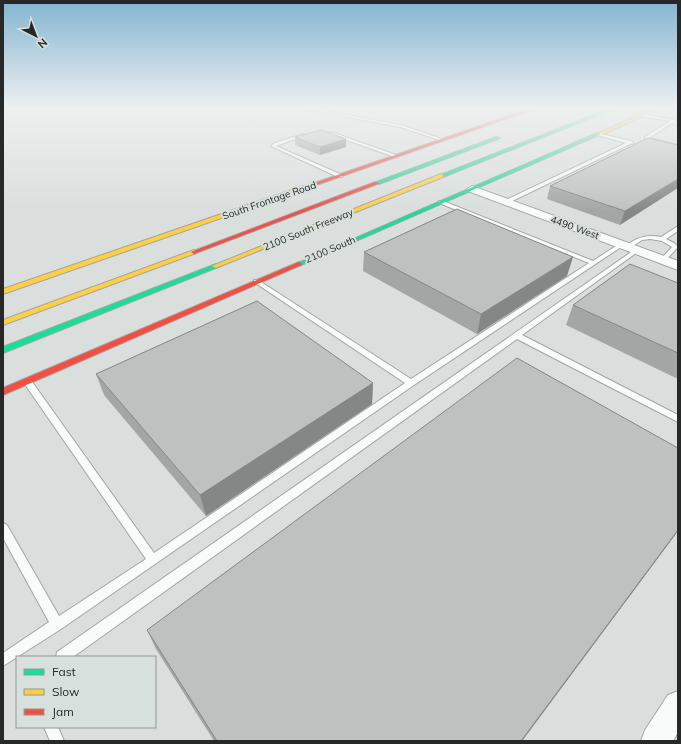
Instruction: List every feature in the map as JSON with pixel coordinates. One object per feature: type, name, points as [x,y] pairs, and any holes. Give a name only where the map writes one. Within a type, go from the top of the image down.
[{"type":"main road","name":"South Frontage Road","points":[[3,292],[435,143]]},
{"type":"main road","name":"2100 South Freeway","points":[[3,323],[485,143]]},
{"type":"main road","name":"2100 South Freeway","points":[[3,350],[526,143]]},
{"type":"main road","name":"2100 South","points":[[3,392],[256,281],[578,143]]},
{"type":"street","name":"4490 West","points":[[472,189],[678,266]]},
{"type":"street","points":[[656,741],[678,705]]},
{"type":"lane","points":[[280,143],[273,146],[340,176]]},
{"type":"lane","points":[[358,143],[397,156]]},
{"type":"lane","points":[[506,202],[629,143]]},
{"type":"lane","points":[[633,143],[637,144]]},
{"type":"lane","points":[[665,143],[678,146]]},
{"type":"lane","points":[[441,202],[593,263]]},
{"type":"lane","points":[[662,240],[678,228]]},
{"type":"lane","points":[[3,660],[153,560],[411,384],[593,263],[629,247],[646,237],[673,244],[675,247],[663,260]]},
{"type":"lane","points":[[63,656],[516,335],[615,270],[629,247]]},
{"type":"lane","points":[[256,281],[411,384]]},
{"type":"lane","points":[[516,335],[678,419]]},
{"type":"lane","points":[[27,381],[153,560]]},
{"type":"lane","points":[[3,528],[56,625]]},
{"type":"lane","points":[[50,728],[57,741]]},
{"type":"building","points":[[309,143],[334,143],[320,147]]},
{"type":"building","points":[[638,143],[668,143],[678,145],[678,179],[625,211],[550,186]]},
{"type":"building","points":[[457,209],[573,257],[481,314],[364,252]]},
{"type":"building","points":[[630,264],[678,283],[678,353],[573,305]]},
{"type":"building","points":[[257,301],[373,383],[200,495],[96,374]]},
{"type":"building","points":[[517,358],[678,448],[678,530],[521,741],[217,741],[147,630]]},
{"type":"traffic: fast","points":[[377,183],[485,143]]},
{"type":"traffic: fast","points":[[441,176],[526,143]]},
{"type":"traffic: fast","points":[[299,264],[579,143]]},
{"type":"traffic: fast","points":[[3,350],[216,266]]},
{"type":"traffic: slow","points":[[216,266],[441,176]]},
{"type":"traffic: slow","points":[[3,292],[303,188]]},
{"type":"traffic: slow","points":[[3,323],[194,252]]},
{"type":"traffic: jam","points":[[303,188],[434,143]]},
{"type":"traffic: jam","points":[[194,252],[377,183]]},
{"type":"traffic: jam","points":[[3,392],[299,264]]}]
